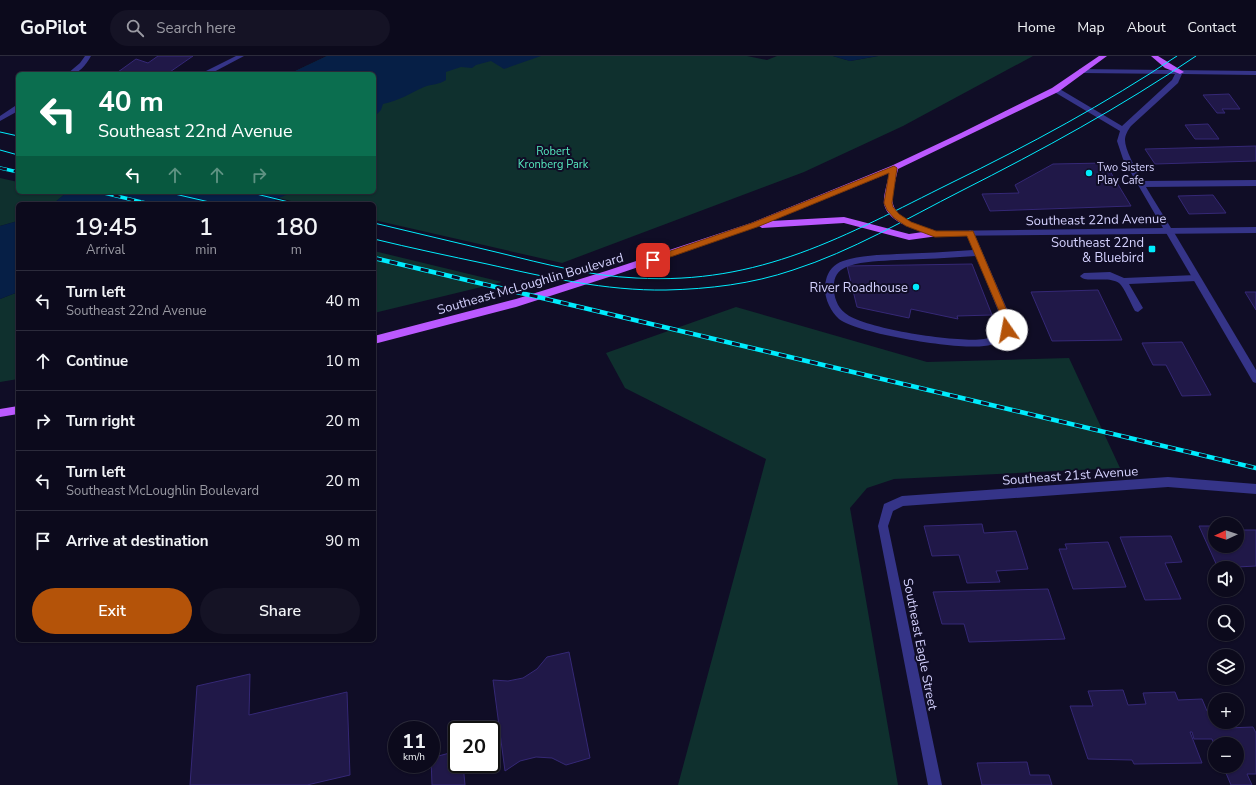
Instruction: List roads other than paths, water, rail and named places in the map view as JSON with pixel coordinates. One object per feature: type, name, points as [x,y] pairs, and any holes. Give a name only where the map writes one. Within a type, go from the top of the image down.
[{"type":"main road","name":"Southeast McLoughlin Boulevard","points":[[376,339],[516,303],[609,274],[754,225],[894,168],[1055,90],[1104,56]]},
{"type":"main road","points":[[1154,56],[1167,66],[1180,72]]},
{"type":"main road","points":[[894,168],[888,203],[889,208],[896,216],[908,224],[923,228],[935,234]]},
{"type":"main road","points":[[754,225],[844,220],[909,237],[935,234]]},
{"type":"main road","points":[[0,413],[16,410]]},
{"type":"street","points":[[73,72],[83,64],[88,56]]},
{"type":"street","points":[[208,72],[241,56]]},
{"type":"street","points":[[1081,71],[1256,73]]},
{"type":"street","points":[[1180,72],[1175,81],[1123,130],[1121,141],[1122,148],[1168,231],[1256,379]]},
{"type":"street","points":[[1055,90],[1123,130]]},
{"type":"street","points":[[0,119],[16,109]]},
{"type":"street","points":[[1142,184],[1256,183]]},
{"type":"street","name":"Southeast 22nd Avenue","points":[[935,234],[1256,230]]},
{"type":"street","points":[[970,233],[1006,318],[1007,326],[1005,333],[992,341],[981,343],[951,341],[855,323],[845,318],[833,304],[830,287],[831,278],[835,270],[843,265],[873,258],[978,254]]},
{"type":"street","points":[[1084,276],[1110,275],[1123,281],[1196,278]]},
{"type":"street","points":[[1123,281],[1138,308]]},
{"type":"street","name":"Southeast 21st Avenue","points":[[888,508],[902,501],[1168,482],[1256,489]]},
{"type":"street","name":"Southeast Eagle Street","points":[[888,508],[883,526],[935,785]]},
{"type":"water","points":[[327,56],[541,56],[504,69],[491,61],[476,65],[472,68],[461,67],[446,72],[446,80],[441,83],[424,87],[399,99],[383,104],[381,110],[376,115],[376,72],[293,72]]},
{"type":"water","points":[[833,56],[878,56],[850,61]]},
{"type":"water","points":[[65,194],[289,194],[276,199],[274,202],[55,202]]},
{"type":"water","points":[[16,222],[16,293],[0,299],[0,226]]},
{"type":"tram line","points":[[376,223],[551,265],[602,275],[636,278],[681,278],[723,274],[762,265],[800,253],[874,221],[1038,139],[1122,91],[1177,56]]},
{"type":"tram line","points":[[376,239],[553,278],[598,286],[643,290],[666,290],[730,285],[762,279],[793,270],[836,254],[899,223],[1081,127],[1139,93],[1196,56]]},
{"type":"tram line","points":[[0,132],[16,136]]},
{"type":"tram line","points":[[0,150],[16,154]]},
{"type":"tram line","points":[[175,194],[209,202]]},
{"type":"tram line","points":[[256,194],[289,202]]},
{"type":"railway","points":[[0,168],[16,172]]},
{"type":"railway","points":[[108,194],[142,202]]},
{"type":"railway","points":[[376,258],[1256,468]]},
{"type":"place","name":"Two Sisters Play Cafe","points":[[1089,173]]},
{"type":"place","name":"Southeast 22nd & Bluebird","points":[[1152,249]]},
{"type":"place","name":"River Roadhouse","points":[[916,287]]},
{"type":"park label","name":"Robert Kronberg Park","points":[[553,157]]}]
